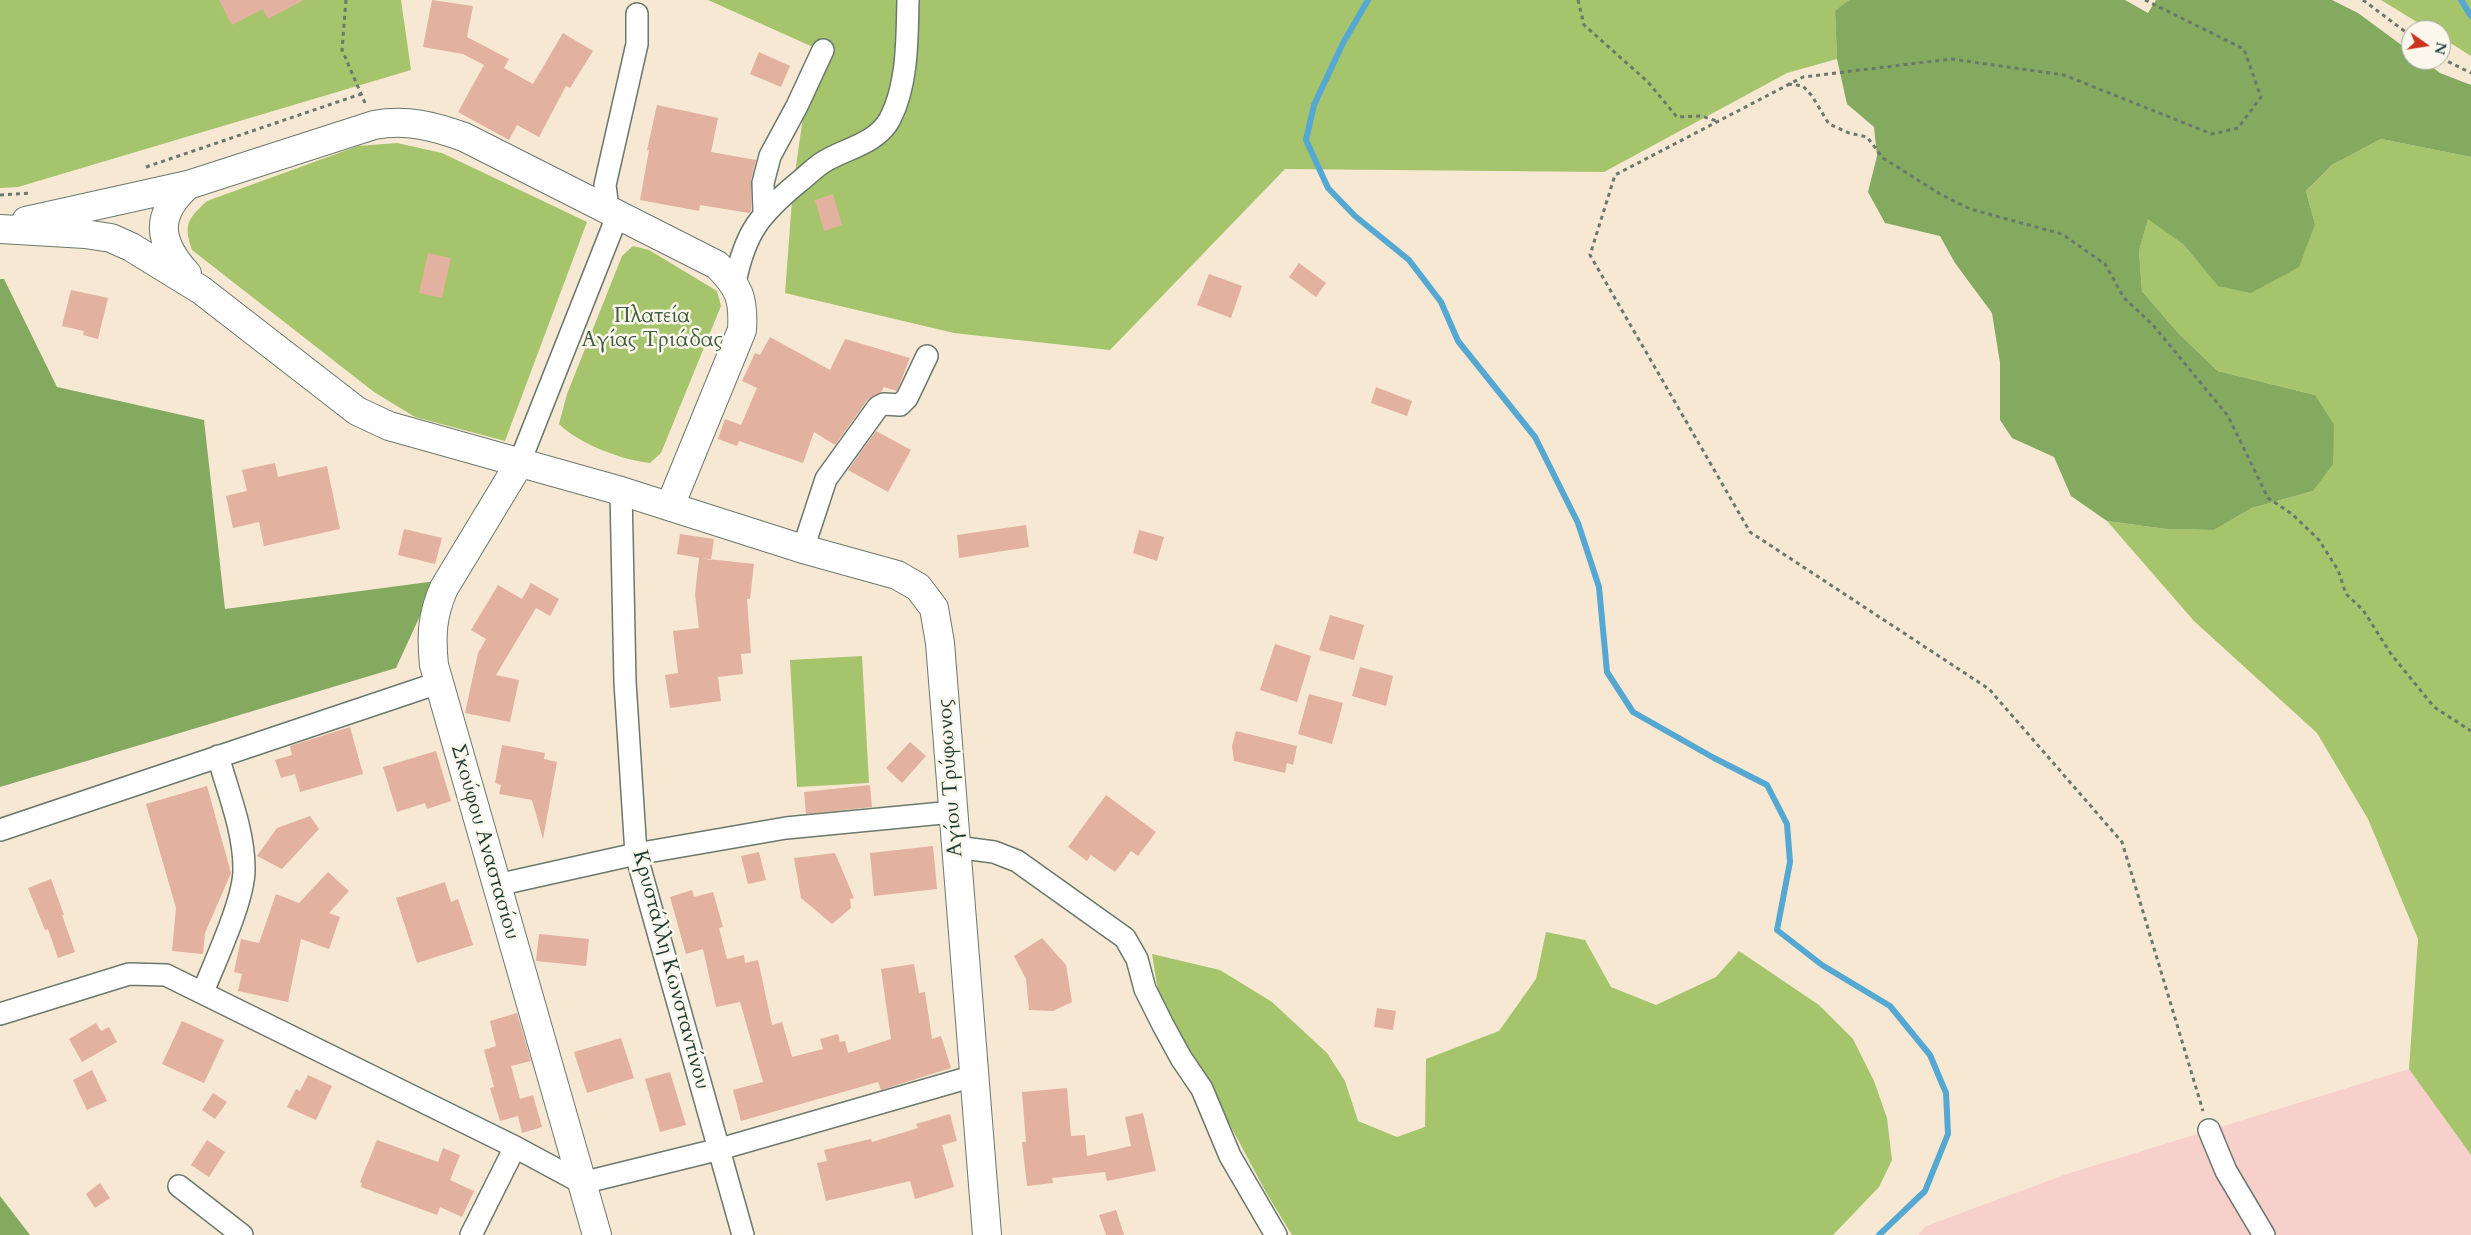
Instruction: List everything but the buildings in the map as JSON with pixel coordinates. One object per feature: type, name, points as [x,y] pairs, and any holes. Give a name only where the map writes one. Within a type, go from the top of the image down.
[{"type":"main road","points":[[395,121],[432,125],[464,137],[717,265],[735,283],[742,304],[742,330],[670,506],[396,428],[357,411],[201,290],[131,247],[111,238],[85,234],[0,228],[188,185],[374,125],[395,121]]},
{"type":"main road","points":[[188,185],[177,195],[167,210],[163,236],[173,259],[201,290]]},
{"type":"main road","name":"Σκούφου Αναστασίου","points":[[519,464],[444,588],[437,603],[431,635],[434,665],[597,1235]]},
{"type":"main road","name":"Αγίου Τρύφωνος","points":[[670,506],[802,550],[897,575],[918,586],[934,608],[940,643],[986,1235]]},
{"type":"street","points":[[735,283],[746,242],[764,212],[826,160],[867,142],[889,121],[899,95],[904,67],[908,0]]},
{"type":"street","points":[[519,464],[613,211],[605,185],[637,44],[637,14]]},
{"type":"street","points":[[764,212],[764,183],[770,156],[797,106],[823,50]]},
{"type":"street","points":[[802,550],[826,479],[878,407],[884,404],[900,405],[907,398],[927,356]]},
{"type":"street","name":"Κρυστάλλη Κωνσταντίνου","points":[[621,491],[625,682],[636,854],[743,1235]]},
{"type":"street","points":[[0,830],[438,683]]},
{"type":"street","points":[[203,992],[240,894],[244,871],[243,846],[218,756]]},
{"type":"street","points":[[497,885],[636,854],[786,828],[953,812]]},
{"type":"street","points":[[956,847],[994,852],[1017,862],[1125,938],[1137,959],[1146,989],[1163,1025],[1210,1106],[1230,1156],[1276,1235]]},
{"type":"street","points":[[0,1014],[129,974],[166,975],[515,1147],[582,1183],[720,1148],[974,1076]]},
{"type":"street","points":[[2209,1130],[2226,1171],[2264,1235]]},
{"type":"street","points":[[471,1235],[515,1147]]},
{"type":"street","points":[[179,1186],[242,1235]]},
{"type":"path","points":[[139,169],[361,94],[342,50],[346,0]]},
{"type":"path","points":[[1578,0],[1584,25],[1648,82],[1677,117],[1701,116],[1718,121]]},
{"type":"path","points":[[2145,0],[2244,50],[2261,97],[2238,128],[2212,134],[2064,76],[1951,59],[1803,77],[1615,175],[1590,255],[1750,532],[1989,689],[2122,842],[2209,1130]]},
{"type":"path","points":[[2363,0],[2401,28]]},
{"type":"path","points":[[2451,63],[2471,73]]},
{"type":"path","points":[[1788,84],[1802,86],[1812,96],[1829,124],[1867,137],[1883,158],[1940,194],[1970,208],[2062,234],[2105,264],[2124,298],[2153,325],[2228,416],[2268,498],[2292,514],[2319,540],[2338,570],[2346,594],[2363,610],[2391,654],[2434,707],[2471,731]]},
{"type":"path","points":[[0,195],[34,193]]},
{"type":"shaded area","points":[[2409,1069],[2471,1155],[2471,1235],[1918,1235],[1926,1226],[2067,1174]]},
{"type":"green space","points":[[0,0],[401,0],[411,70],[18,187],[0,188]]},
{"type":"green space","points":[[708,0],[1849,0],[1835,12],[1837,59],[1787,73],[1604,172],[1285,169],[1110,350],[954,333],[785,293],[793,187],[813,47]]},
{"type":"green space","points":[[1849,0],[2125,0],[2148,13],[2156,0],[2332,0],[2358,13],[2401,45],[2401,70],[2436,70],[2471,85],[2471,157],[2381,139],[2332,165],[2306,191],[2315,224],[2299,267],[2251,293],[2218,286],[2184,245],[2148,219],[2139,251],[2142,291],[2179,334],[2218,371],[2315,395],[2334,425],[2333,464],[2313,491],[2252,508],[2214,530],[2166,529],[2107,521],[2071,496],[2054,457],[2012,438],[2000,420],[2000,363],[1992,313],[1955,263],[1940,236],[1885,223],[1868,192],[1877,156],[1874,127],[1847,104],[1837,59],[1835,11]]},
{"type":"green space","points":[[2381,0],[2471,0],[2471,56],[2451,43],[2451,20],[2414,20]]},
{"type":"green space","points":[[2381,139],[2471,157],[2471,1155],[2409,1069],[2418,939],[2368,819],[2317,733],[2194,621],[2107,521],[2166,529],[2214,530],[2252,508],[2313,491],[2315,395],[2218,371],[2179,334],[2142,291],[2139,251],[2148,218],[2184,245],[2218,285],[2315,224],[2306,191],[2332,165]]},
{"type":"green space","points":[[397,143],[442,153],[587,222],[505,441],[415,417],[374,392],[192,250],[188,234],[189,222],[207,201],[358,146]]},
{"type":"green space","name":"Πλατεία Αγίας Τριάδας","points":[[633,246],[649,250],[717,291],[721,306],[661,453],[650,463],[614,455],[602,450],[578,438],[559,424],[567,394],[622,256]]},
{"type":"green space","points":[[0,279],[4,279],[57,387],[204,420],[225,609],[436,581],[396,668],[0,787]]},
{"type":"green space","points":[[862,656],[869,783],[797,787],[790,660]]},
{"type":"green space","points":[[1546,932],[1585,940],[1611,987],[1656,1005],[1716,977],[1739,951],[1819,1005],[1853,1039],[1874,1081],[1887,1118],[1892,1160],[1879,1187],[1833,1235],[1292,1235],[1267,1194],[1158,991],[1152,954],[1220,970],[1272,1002],[1327,1053],[1345,1081],[1358,1121],[1397,1137],[1425,1127],[1426,1059],[1499,1031],[1536,979]]},
{"type":"green space","points":[[0,1196],[30,1235],[0,1235]]},
{"type":"waterway","points":[[1368,0],[1343,43],[1314,105],[1306,140],[1328,188],[1355,216],[1409,260],[1441,302],[1458,341],[1535,437],[1578,523],[1599,587],[1607,672],[1633,712],[1714,758],[1767,785],[1787,824],[1790,862],[1777,930],[1822,965],[1890,1006],[1930,1055],[1946,1093],[1948,1134],[1925,1191],[1879,1235]]},
{"type":"waterway","points":[[2461,0],[2471,16]]}]
